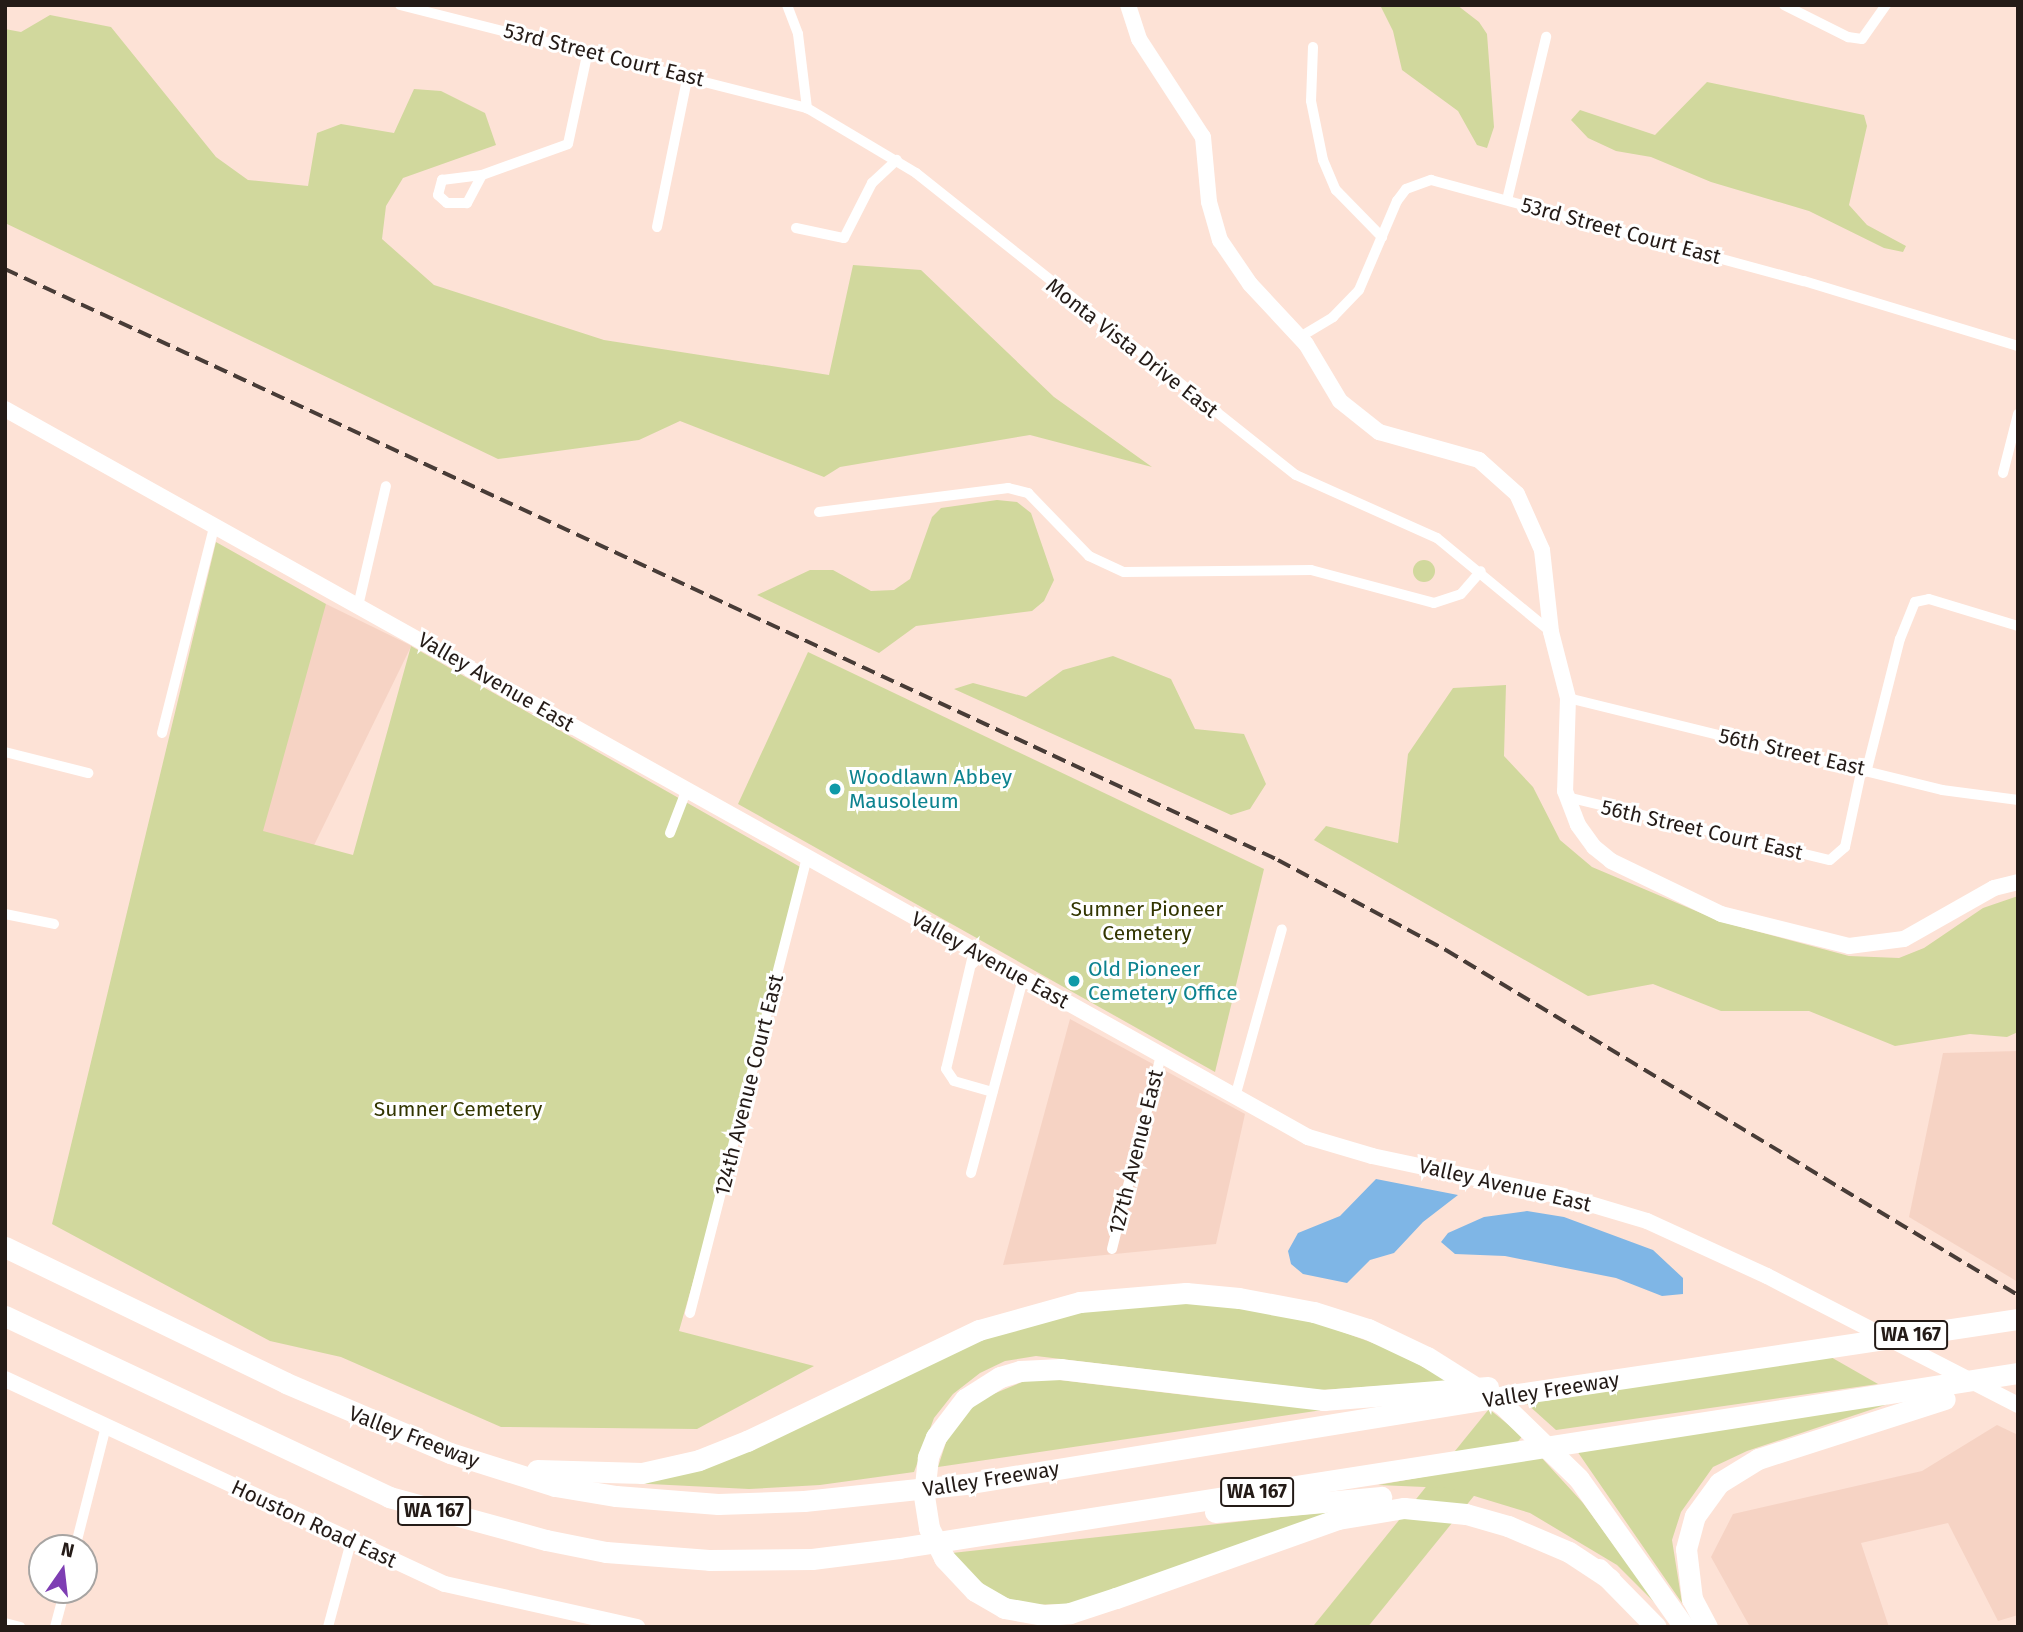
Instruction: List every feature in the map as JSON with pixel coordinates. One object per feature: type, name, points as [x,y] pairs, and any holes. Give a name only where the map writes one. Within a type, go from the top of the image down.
[{"type":"highway","name":"Valley Freeway","points":[[5,1245],[353,1414],[483,1463],[555,1486],[668,1501],[804,1501],[965,1485],[1518,1394],[2018,1319]]},
{"type":"highway","points":[[483,1463],[574,1473],[663,1469],[747,1441],[979,1330],[1029,1314],[1133,1295],[1239,1298],[1314,1312],[1368,1329],[1427,1357],[1502,1404],[1579,1479],[1685,1627]]},
{"type":"highway","name":"WA 167","points":[[5,1316],[340,1476],[477,1525],[650,1557],[812,1559],[899,1548],[1489,1453],[1898,1394],[2018,1373]]},
{"type":"highway","points":[[1518,1394],[1489,1387],[1408,1394],[1293,1398],[1062,1369],[1020,1371],[1000,1377],[965,1399],[936,1437],[928,1458],[924,1496],[929,1528],[944,1558],[975,1591],[1004,1608],[1044,1615],[1070,1613],[1116,1598],[1338,1519],[1405,1508],[1466,1514],[1508,1526],[1569,1552],[1609,1579]]},
{"type":"highway","points":[[1707,1627],[1692,1599],[1686,1549],[1695,1517],[1719,1483],[1758,1459],[1918,1405],[2018,1385]]},
{"type":"highway","points":[[1024,1529],[1374,1498],[1422,1498],[1468,1505],[1539,1527],[1573,1545],[1656,1627]]},
{"type":"main road","points":[[1128,5],[1139,39],[1203,137],[1209,202],[1220,240],[1250,284],[1300,337],[1340,401],[1358,420],[1394,437],[1464,453],[1508,482],[1542,550],[1551,632],[1568,698],[1567,797],[1585,837],[1611,861],[1721,914],[1817,941],[1849,946],[1903,939],[1994,888],[2018,882]]},
{"type":"main road","name":"Valley Avenue East","points":[[5,409],[1161,1056],[1235,1097],[1334,1146],[1570,1198],[1647,1221],[1767,1276],[2018,1405]]},
{"type":"main road","name":"Houston Road East","points":[[5,1379],[351,1542],[457,1587],[637,1627]]},
{"type":"street","name":"53rd Street Court East","points":[[400,5],[688,75],[807,108]]},
{"type":"street","points":[[787,5],[797,34],[807,108]]},
{"type":"street","points":[[1784,5],[1848,37],[1862,38],[1886,5]]},
{"type":"street","points":[[1507,200],[1546,37]]},
{"type":"street","points":[[1313,47],[1311,101],[1323,160],[1336,191],[1382,237]]},
{"type":"street","points":[[482,174],[568,144],[588,51]]},
{"type":"street","points":[[657,227],[688,75]]},
{"type":"street","name":"Monta Vista Drive East","points":[[807,108],[897,160],[1296,475],[1437,538],[1481,571],[1551,632]]},
{"type":"street","points":[[796,228],[844,237],[872,183],[897,160]]},
{"type":"street","name":"53rd Street Court East","points":[[1300,337],[1333,317],[1359,290],[1397,201],[1417,183],[1442,181],[1816,285],[2018,346]]},
{"type":"street","points":[[2003,473],[2018,414]]},
{"type":"street","points":[[358,606],[386,486]]},
{"type":"street","points":[[818,512],[1008,488],[1035,499],[1089,556],[1124,572],[1311,570],[1434,603],[1461,594],[1481,571]]},
{"type":"street","points":[[162,733],[214,527]]},
{"type":"street","points":[[1865,769],[1901,635],[1911,607],[1918,600],[1929,599],[2018,626]]},
{"type":"street","name":"56th Street East","points":[[1568,698],[1942,790],[2018,800]]},
{"type":"street","points":[[5,752],[88,773]]},
{"type":"street","name":"56th Street Court East","points":[[1567,797],[1824,859],[1837,857],[1848,838],[1865,769]]},
{"type":"street","points":[[670,833],[687,789]]},
{"type":"street","name":"124th Avenue Court East","points":[[690,1313],[807,858]]},
{"type":"street","points":[[5,914],[54,925]]},
{"type":"street","points":[[1235,1097],[1282,929]]},
{"type":"street","points":[[974,951],[946,1069],[954,1081],[992,1093]]},
{"type":"street","points":[[971,1173],[1021,986],[1029,981]]},
{"type":"street","name":"127th Avenue East","points":[[1112,1249],[1161,1056]]},
{"type":"street","points":[[79,1534],[106,1426]]},
{"type":"street","points":[[328,1627],[351,1542]]},
{"type":"street","points":[[55,1627],[61,1604]]},
{"type":"street","points":[[5,1623],[20,1627]]},
{"type":"shaded area","points":[[326,604],[411,646],[308,858],[223,816]]},
{"type":"shaded area","points":[[1070,1019],[1245,1114],[1216,1244],[1003,1265]]},
{"type":"shaded area","points":[[2018,1051],[2018,1282],[1909,1217],[1943,1053]]},
{"type":"shaded area","points":[[1997,1425],[2018,1435],[2018,1615],[1998,1621],[1948,1523],[1861,1543],[1889,1627],[1750,1627],[1711,1557],[1733,1514],[1922,1471]]},
{"type":"green space","points":[[1380,5],[1457,5],[1479,22],[1487,34],[1494,127],[1487,148],[1477,145],[1458,111],[1402,70],[1393,31]]},
{"type":"green space","points":[[50,15],[111,27],[216,157],[248,180],[308,186],[317,133],[341,124],[394,133],[414,89],[441,91],[485,113],[496,145],[403,178],[386,206],[382,239],[434,285],[604,340],[829,375],[853,265],[921,270],[1054,397],[1152,467],[1030,435],[840,467],[824,477],[680,421],[639,440],[498,459],[5,223],[5,29],[21,32]]},
{"type":"green space","points":[[1707,82],[1864,115],[1867,126],[1849,205],[1867,225],[1906,246],[1903,252],[1884,248],[1809,211],[1711,182],[1651,157],[1616,151],[1588,138],[1571,120],[1580,110],[1655,135]]},
{"type":"green space","points":[[997,500],[1017,502],[1031,513],[1054,580],[1044,601],[1032,611],[916,626],[879,653],[757,595],[810,570],[833,570],[871,591],[894,590],[910,579],[932,517],[941,508]]},
{"type":"green space","name":"Sumner Cemetery","points":[[216,542],[326,604],[263,831],[353,855],[411,646],[802,868],[737,1128],[679,1331],[814,1366],[697,1429],[501,1427],[341,1357],[270,1341],[52,1224]]},
{"type":"green space","points":[[1420,560],[1428,560],[1435,567],[1435,575],[1428,582],[1420,582],[1413,575],[1413,567]]},
{"type":"green space","name":"Sumner Pioneer Cemetery","points":[[808,652],[1264,869],[1215,1072],[738,804]]},
{"type":"green space","points":[[1113,656],[1171,679],[1195,729],[1244,734],[1266,784],[1250,809],[1231,815],[954,689],[973,683],[1026,697],[1063,670]]},
{"type":"green space","points":[[1506,685],[1504,756],[1533,787],[1560,840],[1592,867],[1722,922],[1849,956],[1899,958],[1924,948],[1983,908],[2018,896],[2018,1032],[2007,1037],[1970,1034],[1895,1046],[1809,1011],[1721,1011],[1653,984],[1588,996],[1314,840],[1326,826],[1398,843],[1408,754],[1453,688]]},
{"type":"green space","points":[[1141,1302],[1226,1304],[1310,1320],[1392,1350],[1449,1381],[1321,1390],[1036,1356],[1005,1361],[980,1373],[953,1394],[934,1418],[914,1472],[820,1485],[749,1489],[630,1483],[963,1345],[1057,1315]]},
{"type":"green space","points":[[1829,1356],[1878,1384],[1556,1430],[1526,1403]]},
{"type":"green space","points":[[1034,1377],[1227,1400],[1336,1408],[938,1467],[949,1433],[974,1402]]},
{"type":"green space","points":[[1894,1402],[1747,1451],[1713,1467],[1681,1512],[1672,1540],[1682,1603],[1577,1451]]},
{"type":"green space","points":[[1489,1409],[1522,1436],[1368,1627],[1312,1627]]},
{"type":"green space","points":[[1540,1456],[1583,1503],[1660,1608],[1617,1565],[1530,1513],[1448,1488],[1378,1485]]},
{"type":"green space","points":[[1337,1511],[1074,1604],[1023,1605],[981,1587],[952,1553]]},
{"type":"water","points":[[1376,1179],[1458,1195],[1423,1222],[1394,1253],[1370,1260],[1347,1283],[1303,1274],[1291,1264],[1288,1251],[1298,1233],[1340,1216]]},
{"type":"water","points":[[1527,1211],[1564,1217],[1653,1250],[1683,1278],[1683,1294],[1662,1296],[1616,1278],[1505,1256],[1455,1254],[1441,1242],[1448,1233],[1484,1217]]},
{"type":"railway","points":[[5,269],[1278,860],[1446,950],[2018,1295]]},
{"type":"place","name":"Woodlawn Abbey Mausoleum","points":[[835,789]]},
{"type":"place","name":"Old Pioneer Cemetery Office","points":[[1074,981]]}]
